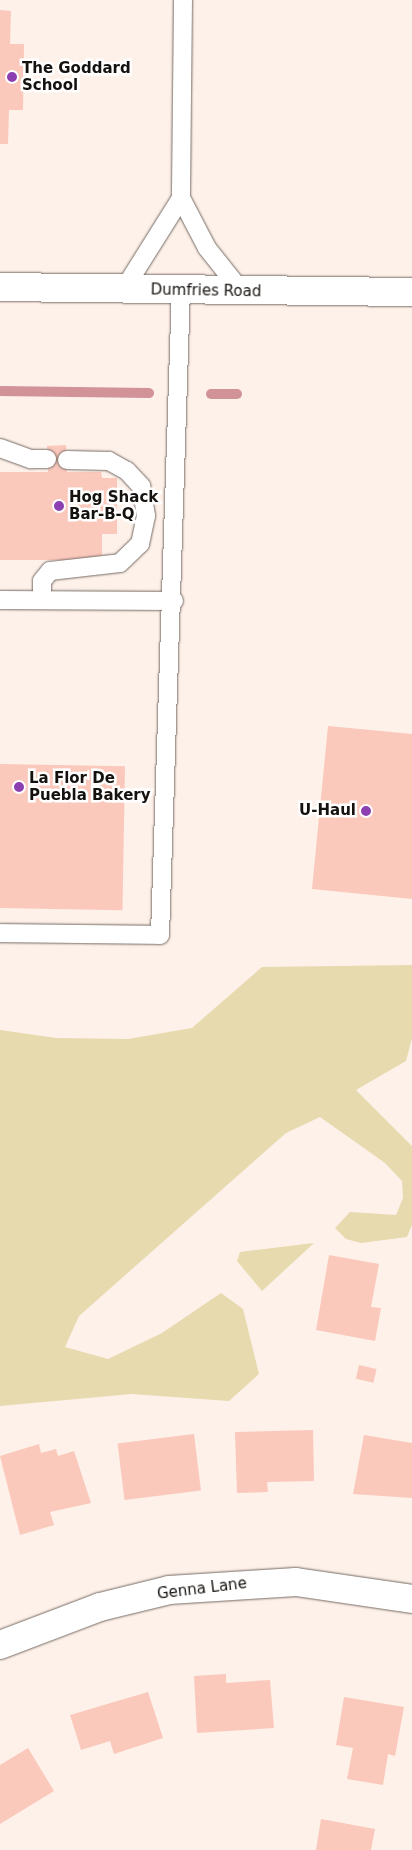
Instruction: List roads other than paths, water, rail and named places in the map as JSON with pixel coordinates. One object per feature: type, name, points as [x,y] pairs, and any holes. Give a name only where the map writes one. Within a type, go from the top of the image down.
[{"type":"main road","name":"Dumfries Road","points":[[0,287],[242,292],[412,292]]},
{"type":"main road","name":"Genna Lane","points":[[0,1645],[100,1606],[186,1588],[296,1582],[412,1599]]},
{"type":"lane","points":[[183,0],[181,198],[207,248],[242,292]]},
{"type":"lane","points":[[124,289],[181,198]]},
{"type":"lane","points":[[0,933],[160,935],[174,601],[181,290]]},
{"type":"lane","points":[[0,448],[31,460],[47,460]]},
{"type":"lane","points":[[42,600],[42,582],[50,571],[120,562],[140,544],[146,516],[141,486],[127,471],[109,461],[67,460]]},
{"type":"lane","points":[[0,600],[174,601]]},
{"type":"waterway","points":[[0,391],[149,393]]},
{"type":"waterway","points":[[211,394],[237,394]]},
{"type":"place","name":"The Goddard School","points":[[12,77]]},
{"type":"place","name":"Hog Shack Bar-B-Q","points":[[59,506]]},
{"type":"place","name":"La Flor De Puebla Bakery","points":[[19,787]]},
{"type":"place","name":"U-Haul","points":[[366,811]]}]
